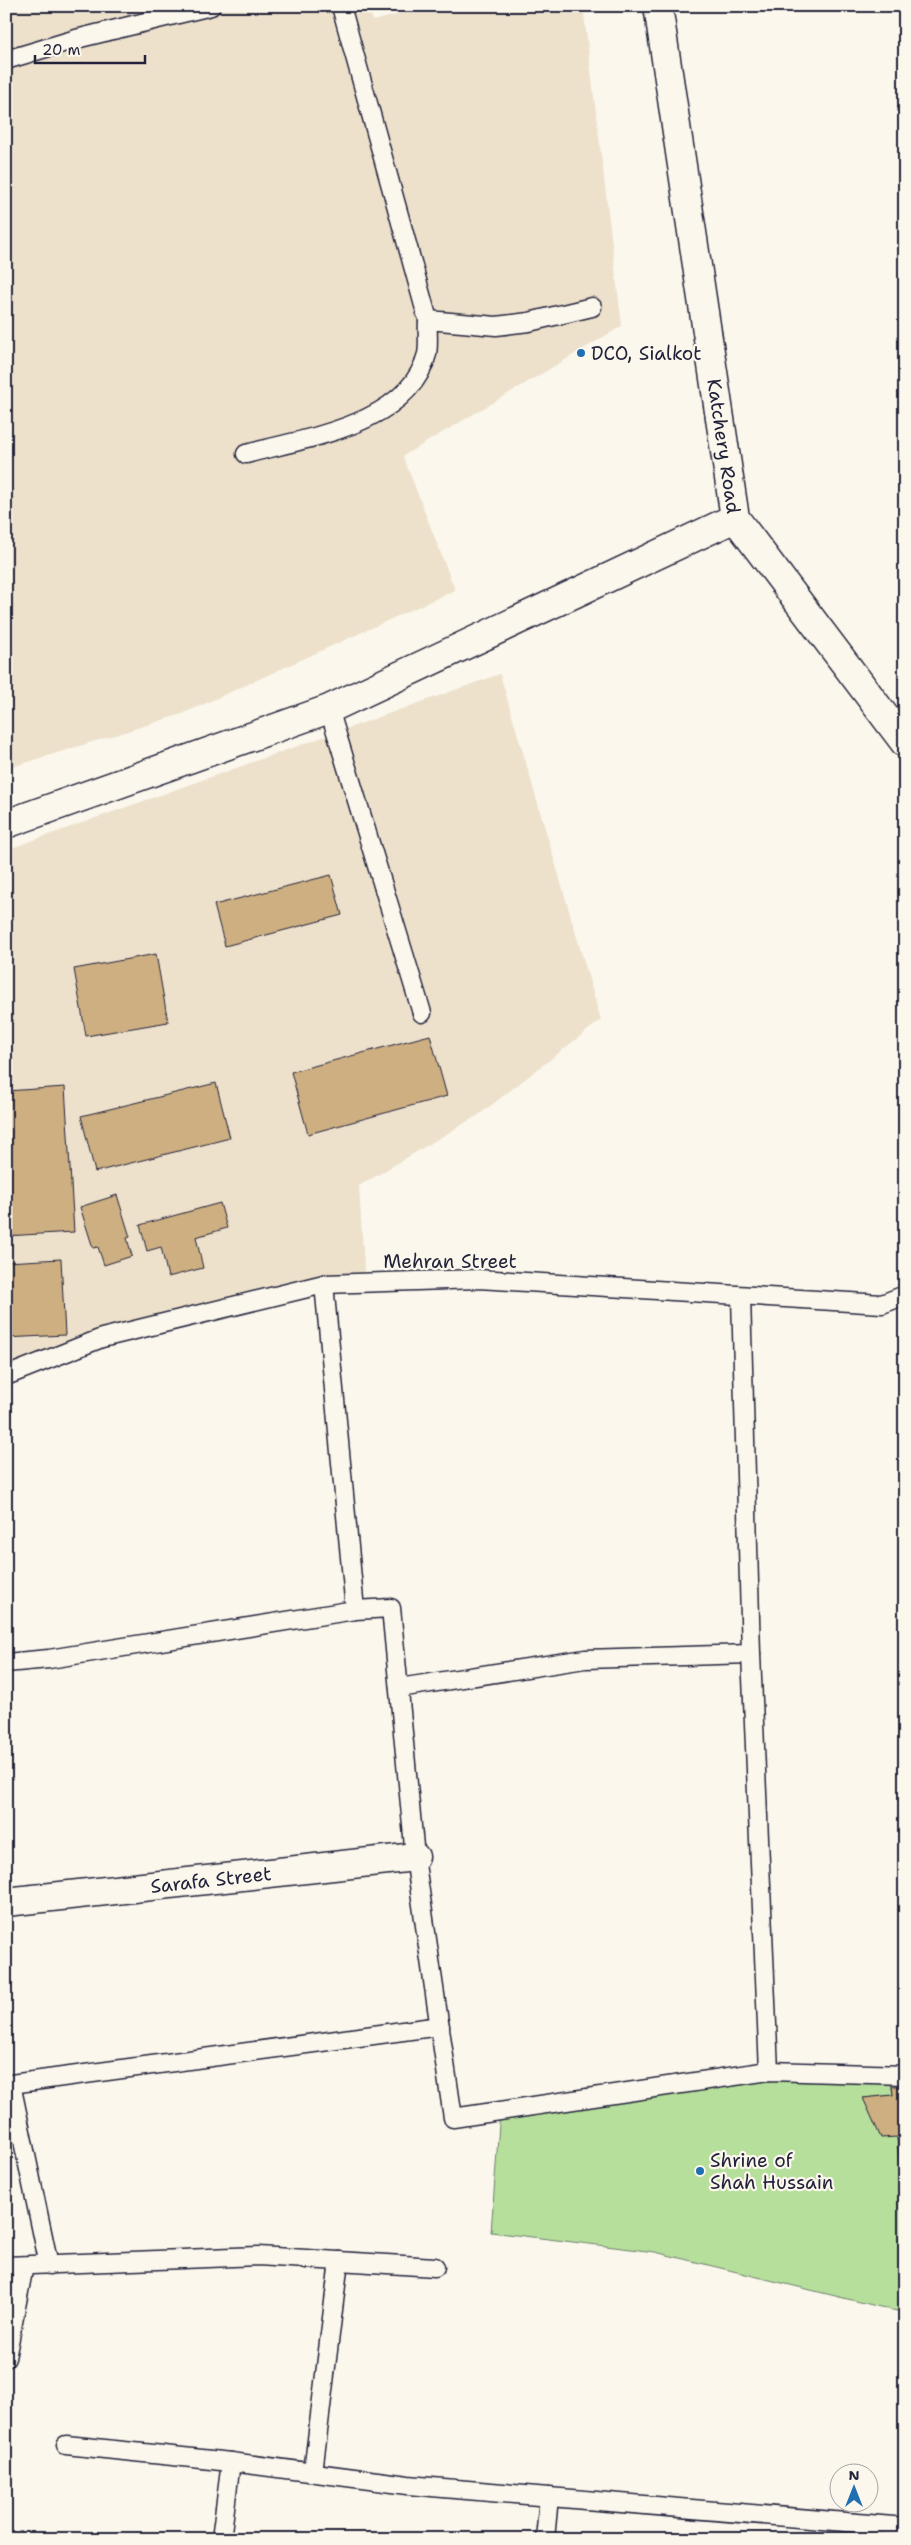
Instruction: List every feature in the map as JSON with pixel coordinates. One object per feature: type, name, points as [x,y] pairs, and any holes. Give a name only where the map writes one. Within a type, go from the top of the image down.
[{"type":"street","name":"Katchery Road","points":[[658,6],[735,518],[905,743]]},
{"type":"street","points":[[6,824],[329,708],[735,518]]},
{"type":"street","name":"Sarafa Street","points":[[6,1902],[415,1857]]},
{"type":"lane","points":[[6,60],[76,39],[211,6]]},
{"type":"lane","points":[[246,454],[360,423],[389,407],[412,385],[427,354],[428,320],[341,6]]},
{"type":"lane","points":[[428,320],[496,326],[529,322],[592,307]]},
{"type":"lane","points":[[329,708],[422,1013]]},
{"type":"lane","name":"Mehran Street","points":[[6,1376],[102,1338],[324,1284],[478,1279],[882,1304],[905,1295]]},
{"type":"lane","points":[[324,1284],[355,1610]]},
{"type":"lane","points":[[742,1296],[751,1654],[769,2071]]},
{"type":"lane","points":[[6,1663],[49,1659],[355,1610],[391,1608],[415,1857],[453,2118],[769,2071],[905,2075]]},
{"type":"lane","points":[[399,1688],[585,1659],[751,1654]]},
{"type":"lane","points":[[49,2266],[11,2084],[440,2026]]},
{"type":"lane","points":[[6,2266],[49,2266],[258,2256],[435,2267]]},
{"type":"lane","points":[[313,2472],[339,2261]]},
{"type":"lane","points":[[6,2358],[24,2266]]},
{"type":"lane","points":[[66,2445],[231,2462],[408,2485],[905,2527]]},
{"type":"lane","points":[[221,2539],[231,2462]]},
{"type":"lane","points":[[545,2539],[549,2497]]},
{"type":"shaded area","points":[[6,6],[369,6],[373,21],[428,6],[583,6],[622,326],[403,456],[455,590],[182,714],[6,769]]},
{"type":"shaded area","points":[[500,674],[601,1020],[480,1114],[359,1186],[365,1282],[102,1338],[6,1376],[6,850]]},
{"type":"green space","name":"Shrine of Shah Hussain","points":[[769,2071],[890,2075],[893,2095],[863,2098],[897,2137],[900,2167],[905,2167],[905,2313],[655,2252],[491,2232],[500,2111]]},
{"type":"building","points":[[331,875],[342,915],[225,946],[214,905]]},
{"type":"building","points":[[156,954],[168,1022],[86,1036],[74,969]]},
{"type":"building","points":[[430,1035],[447,1096],[308,1134],[291,1072]]},
{"type":"building","points":[[216,1083],[230,1138],[95,1172],[81,1116]]},
{"type":"building","points":[[65,1087],[74,1232],[6,1236],[6,1091]]},
{"type":"building","points":[[117,1195],[130,1237],[127,1238],[132,1256],[104,1265],[98,1247],[93,1248],[80,1207]]},
{"type":"building","points":[[220,1203],[227,1228],[196,1237],[203,1268],[168,1277],[161,1247],[147,1251],[140,1225]]},
{"type":"building","points":[[61,1259],[65,1335],[6,1338],[6,1262]]},
{"type":"building","points":[[892,2086],[905,2086],[905,2167],[900,2168],[897,2137],[881,2138],[863,2098],[893,2095]]},
{"type":"place","name":"DCO, Sialkot","points":[[581,353]]},
{"type":"place","name":"Shrine of Shah Hussain","points":[[700,2171]]}]
